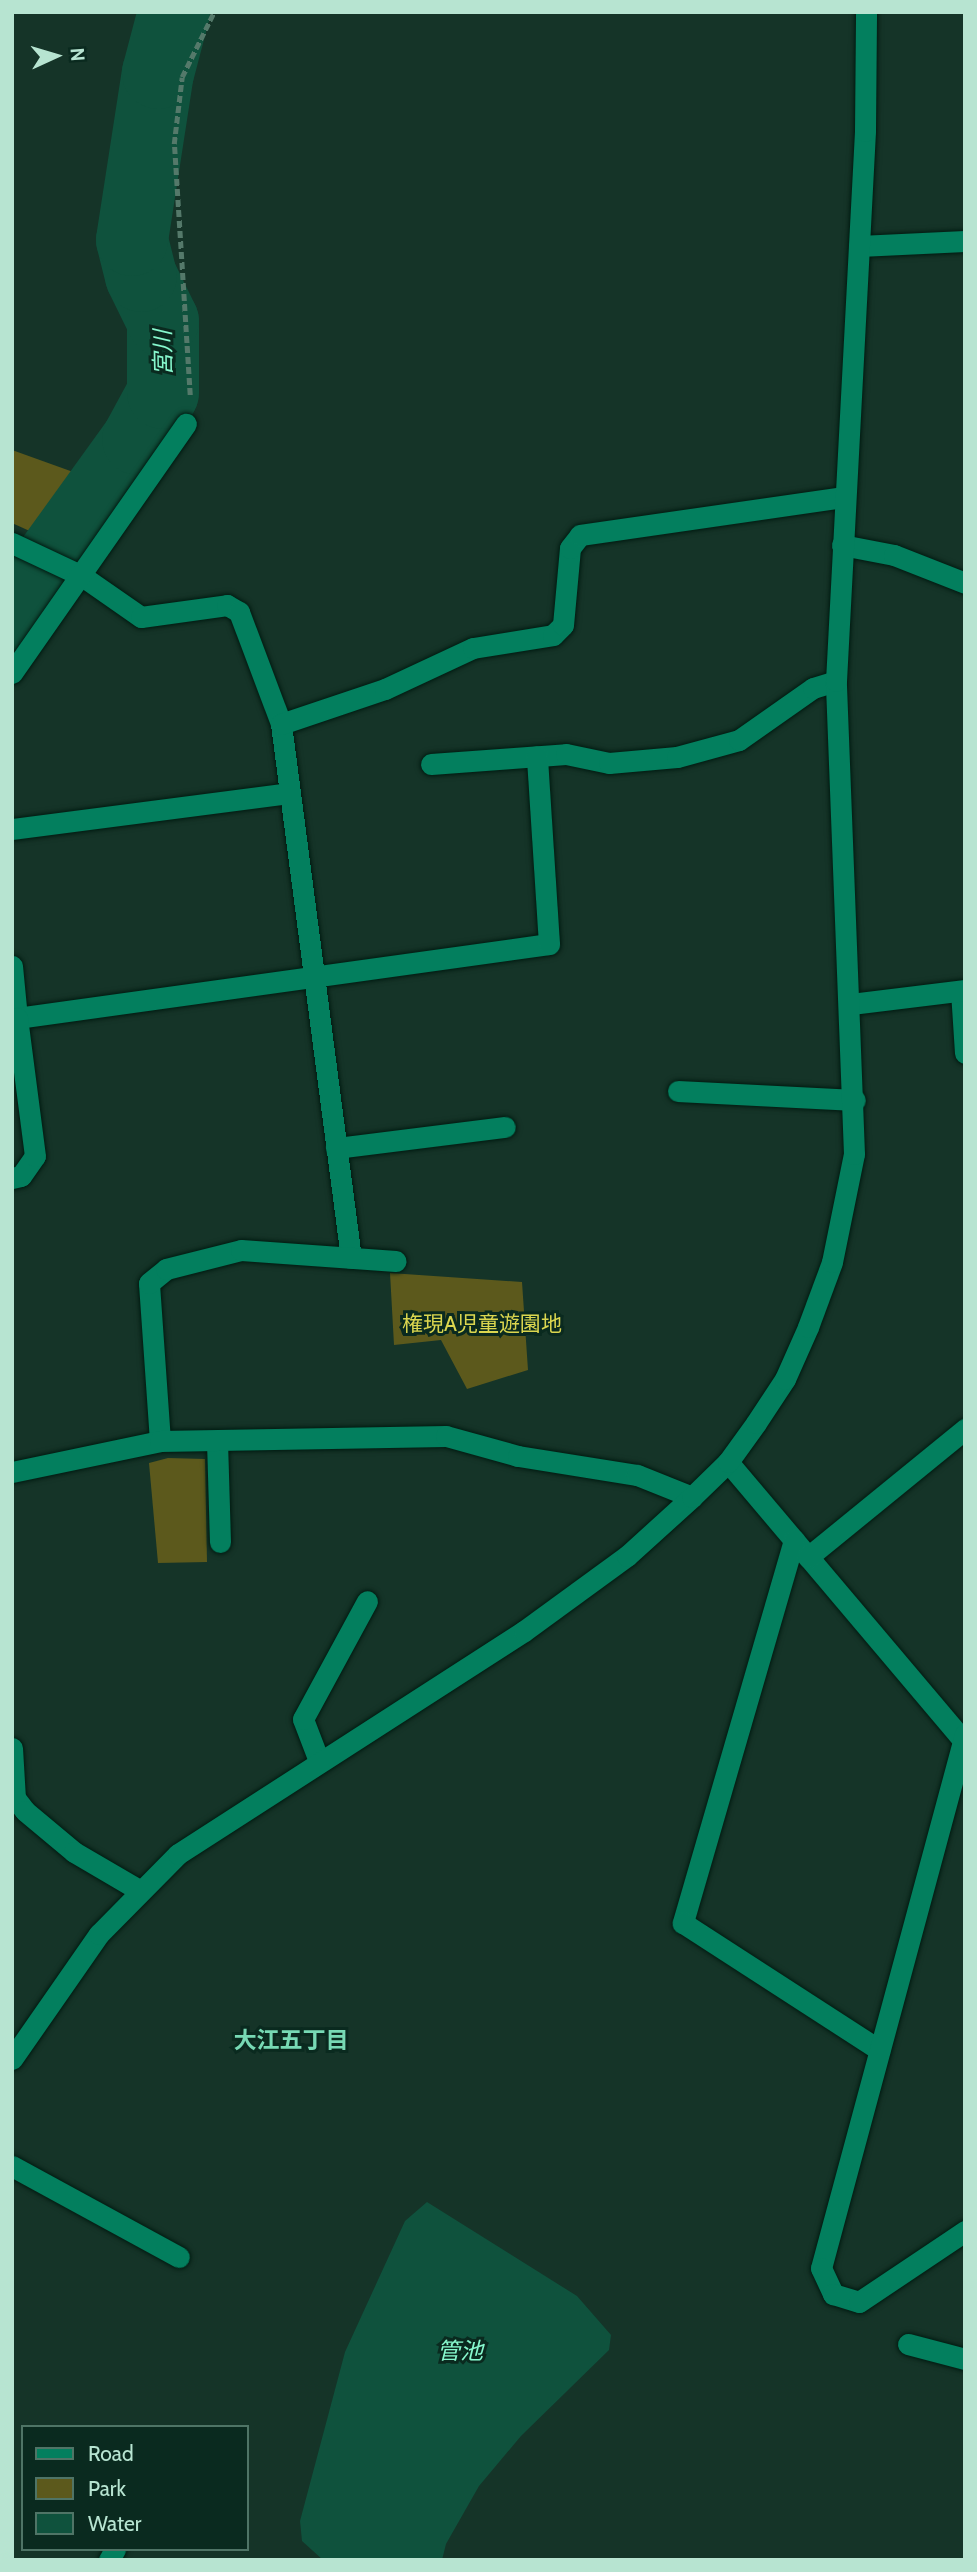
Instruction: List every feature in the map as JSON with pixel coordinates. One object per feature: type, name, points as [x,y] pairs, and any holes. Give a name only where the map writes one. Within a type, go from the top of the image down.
[{"type":"street","points":[[12,2059],[99,1934],[139,1890],[178,1854],[524,1631],[627,1556],[728,1462],[785,1379],[832,1262],[855,1153],[836,681],[859,246],[866,12]]},
{"type":"street","points":[[859,246],[965,241]]},
{"type":"street","points":[[12,673],[186,424]]},
{"type":"street","points":[[281,724],[385,689],[473,648],[553,635],[563,625],[570,548],[580,535],[844,497]]},
{"type":"street","points":[[12,543],[82,576],[141,617],[227,605],[239,612],[281,724],[351,1258]]},
{"type":"street","points":[[842,545],[894,555],[965,583]]},
{"type":"street","points":[[431,764],[566,754],[609,762],[677,757],[739,740],[813,688],[836,681]]},
{"type":"street","points":[[17,1018],[313,980],[549,944],[537,756]]},
{"type":"street","points":[[12,829],[290,793]]},
{"type":"street","points":[[12,966],[35,1156],[21,1176],[12,1178]]},
{"type":"street","points":[[851,1004],[963,991],[965,1053]]},
{"type":"street","points":[[678,1091],[855,1101]]},
{"type":"street","points":[[336,1148],[505,1126]]},
{"type":"street","points":[[160,1441],[149,1283],[166,1269],[241,1251],[396,1261]]},
{"type":"street","points":[[808,1557],[965,1429]]},
{"type":"street","points":[[12,1472],[160,1441],[446,1436],[518,1456],[637,1475],[692,1497]]},
{"type":"street","points":[[217,1441],[220,1542]]},
{"type":"street","points":[[728,1462],[963,1736],[821,2268],[833,2294],[859,2302],[965,2231]]},
{"type":"street","points":[[794,1540],[683,1923],[879,2050]]},
{"type":"street","points":[[319,1761],[303,1719],[367,1601]]},
{"type":"street","points":[[12,1748],[15,1798],[25,1811],[74,1852],[139,1890]]},
{"type":"street","points":[[12,2166],[179,2257]]},
{"type":"street","points":[[908,2344],[965,2358]]},
{"type":"path","points":[[186,424],[190,390],[176,236],[174,144],[182,77],[214,12]]},
{"type":"green space","points":[[12,450],[76,473],[49,532],[34,533],[12,523]]},
{"type":"green space","name":"権現A児童遊園地","points":[[390,1273],[522,1282],[528,1370],[467,1389],[441,1340],[394,1345]]},
{"type":"green space","points":[[168,1458],[205,1459],[207,1562],[158,1563],[149,1463]]},
{"type":"water","name":"管池","points":[[427,2202],[577,2296],[611,2335],[609,2350],[521,2436],[479,2486],[446,2544],[442,2560],[323,2560],[302,2541],[300,2521],[345,2352],[405,2221]]},
{"type":"waterway","name":"宮川","points":[[12,614],[138,439],[163,393],[163,321],[141,276],[132,240],[158,73],[174,12]]},
{"type":"district","name":"大江五丁目","points":[[291,2040]]}]
